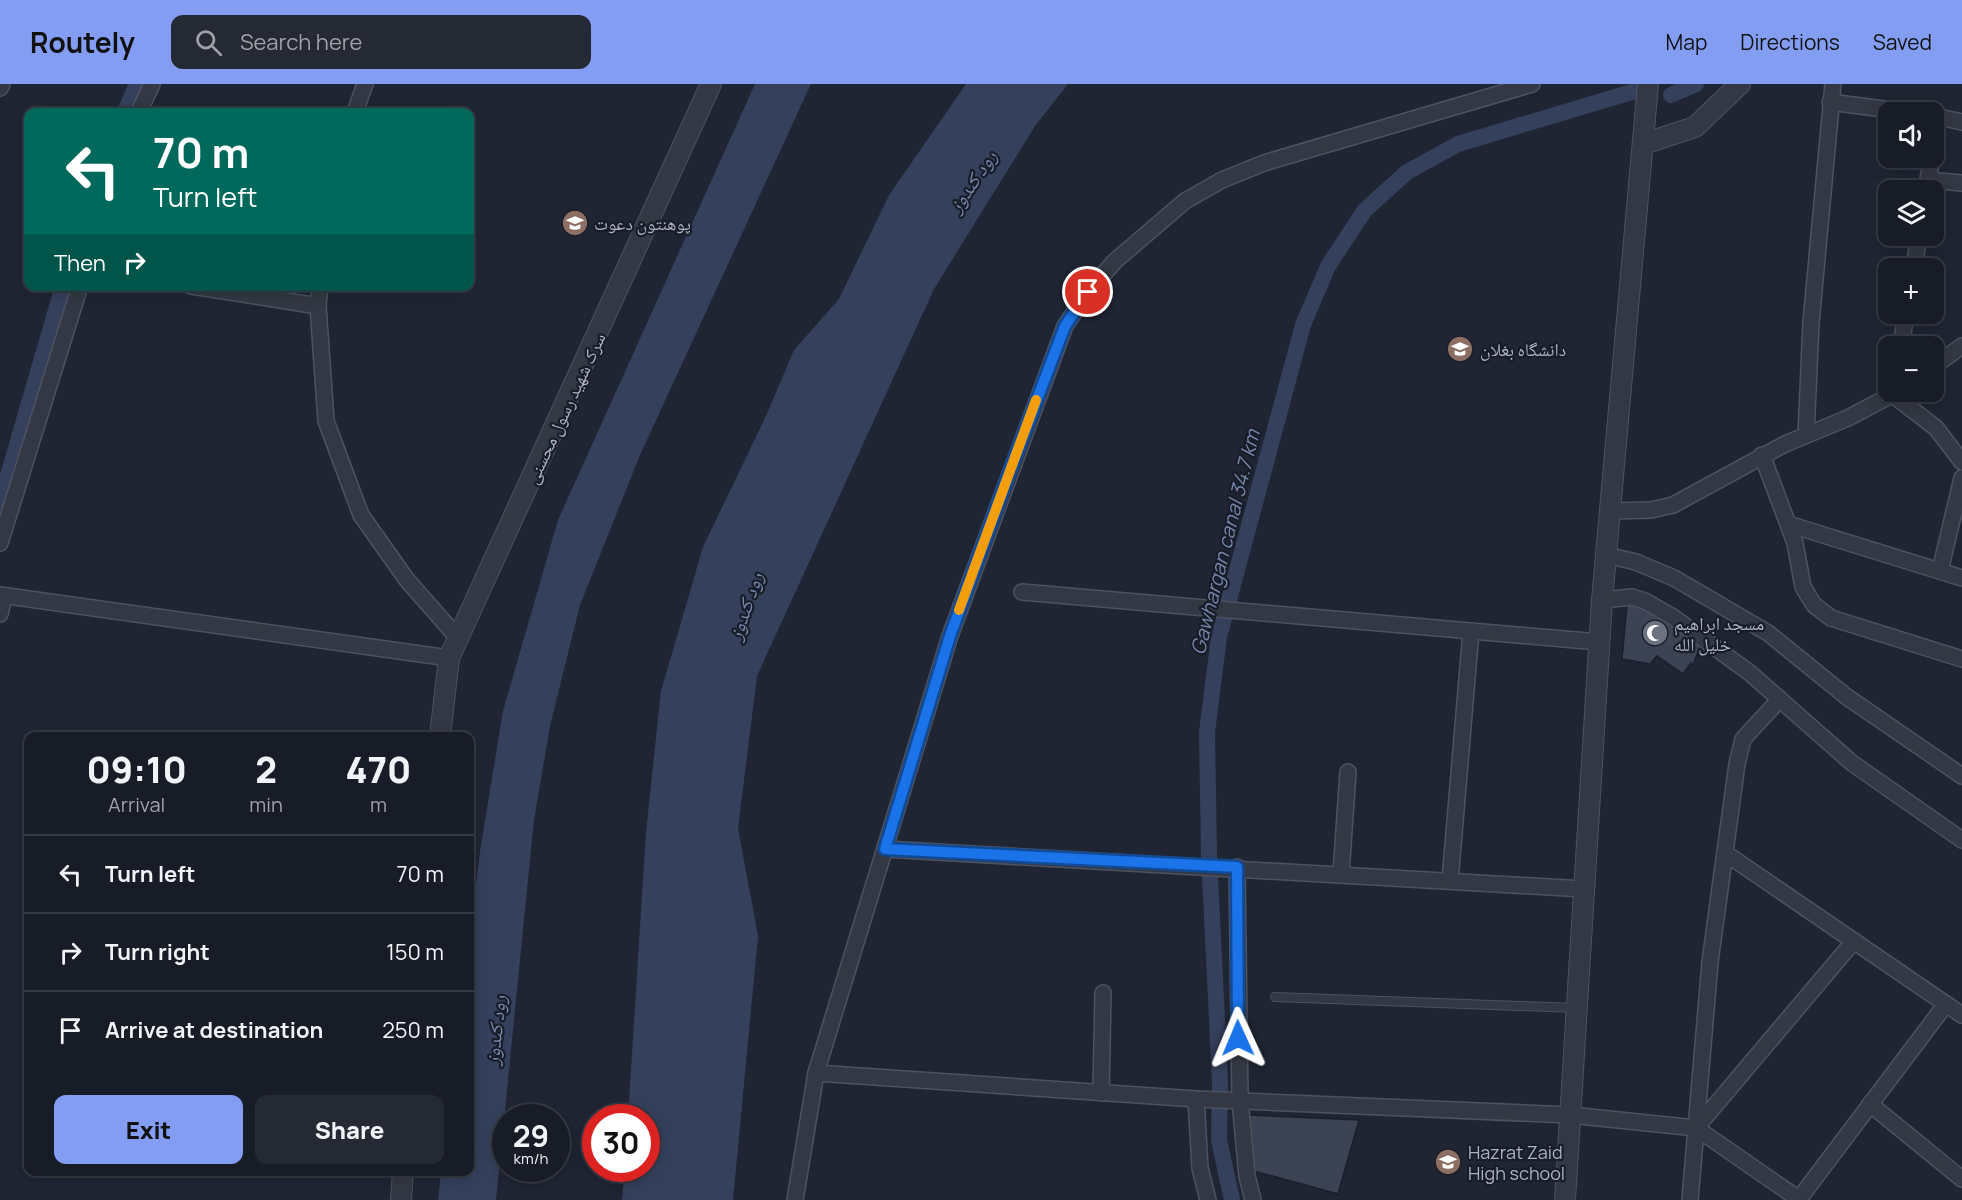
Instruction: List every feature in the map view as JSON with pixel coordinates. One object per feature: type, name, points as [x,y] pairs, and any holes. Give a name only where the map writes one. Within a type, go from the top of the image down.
[{"type":"street","points":[[141,108],[152,84]]},
{"type":"street","points":[[356,108],[365,84]]},
{"type":"street","name":"سرک شهید رسول محسنی","points":[[440,732],[449,658],[711,84]]},
{"type":"street","points":[[795,1200],[816,1073],[950,636],[1065,326],[1088,292],[1115,261],[1185,201],[1222,180],[1264,163],[1533,84]]},
{"type":"street","points":[[1565,1200],[1602,600],[1648,84]]},
{"type":"street","points":[[1643,144],[1695,126],[1740,84]]},
{"type":"street","points":[[1806,435],[1810,323],[1833,84]]},
{"type":"street","points":[[1830,102],[1878,108]]},
{"type":"street","points":[[1944,119],[1962,122]]},
{"type":"street","points":[[1944,184],[1962,183]]},
{"type":"street","points":[[0,543],[78,291]]},
{"type":"street","points":[[223,291],[318,306]]},
{"type":"street","points":[[320,291],[318,306],[326,421],[361,514],[407,580],[458,638]]},
{"type":"street","points":[[1944,359],[1962,346]]},
{"type":"street","points":[[1609,511],[1651,510],[1673,505],[1762,455],[1878,401]]},
{"type":"street","points":[[1906,402],[1936,428],[1962,462]]},
{"type":"street","points":[[1762,455],[1795,543],[1803,587],[1814,605],[1831,618],[1962,659]]},
{"type":"street","points":[[1940,571],[1962,478]]},
{"type":"street","points":[[1788,524],[1962,578]]},
{"type":"street","points":[[1606,555],[1636,562],[1674,578],[1768,633],[1847,697],[1962,776]]},
{"type":"street","points":[[1022,592],[1599,642]]},
{"type":"street","points":[[0,614],[2,596],[449,658]]},
{"type":"street","points":[[1602,600],[1632,597],[1645,600],[1741,666],[1852,763],[1962,840]]},
{"type":"street","points":[[1450,881],[1471,631]]},
{"type":"street","points":[[1690,1200],[1710,962],[1739,750],[1750,729],[1780,699]]},
{"type":"street","points":[[1341,874],[1348,772]]},
{"type":"street","points":[[885,849],[1237,867],[1584,889]]},
{"type":"street","points":[[1725,853],[1962,1015]]},
{"type":"street","points":[[1237,867],[1240,1100],[1248,1176],[1253,1200]]},
{"type":"street","points":[[1696,1128],[1854,941]]},
{"type":"street","points":[[1101,1093],[1103,993]]},
{"type":"street","points":[[816,1073],[1196,1099],[1570,1115],[1696,1128],[1799,1200],[1946,1004]]},
{"type":"street","points":[[1196,1099],[1200,1168],[1208,1200]]},
{"type":"street","points":[[1870,1104],[1962,1179]]},
{"type":"street","points":[[400,1200],[403,1176]]},
{"type":"lane","points":[[1275,997],[1578,1008]]},
{"type":"water","name":"رود کندوز","points":[[755,84],[811,84],[640,455],[580,605],[550,726],[534,820],[506,1104],[492,1104],[492,1182],[498,1182],[496,1200],[438,1200],[441,1176],[474,1176],[474,903],[480,851],[503,711],[558,520]]},
{"type":"water","name":"رود کندوز","points":[[966,84],[1068,84],[1035,126],[934,289],[757,676],[738,828],[758,936],[733,1200],[622,1200],[624,1182],[660,1182],[660,1104],[629,1104],[646,832],[661,691],[703,547],[765,418],[794,350],[839,299],[889,195]]},
{"type":"building","name":"مسجد ابراهیم خلیل الله","points":[[1627,604],[1644,607],[1701,644],[1693,665],[1691,663],[1683,674],[1657,656],[1650,664],[1622,659]]},
{"type":"building","points":[[1248,1115],[1359,1120],[1338,1194],[1254,1171]]},
{"type":"waterway","points":[[127,108],[137,84]]},
{"type":"waterway","name":"Gawhargan canal 34.7 km","points":[[1671,95],[1696,84]]},
{"type":"waterway","name":"Gawhargan canal 34.7 km","points":[[1232,1200],[1219,1140],[1220,1081],[1209,855],[1207,732],[1219,637],[1303,325],[1328,266],[1365,210],[1407,172],[1458,144],[1635,91]]},
{"type":"waterway","points":[[0,503],[62,291]]},
{"type":"slow traffic","points":[[959,610],[1036,400]]},
{"type":"place","name":"پوهنتون دعوت","points":[[575,223]]},
{"type":"place","name":"دانشگاه بغلان","points":[[1460,349]]},
{"type":"place","name":"مسجد ابراهیم خلیل الله","points":[[1655,633]]},
{"type":"place","name":"Hazrat Zaid High school","points":[[1448,1162]]},
{"type":"route","points":[[1088,292],[1065,326],[1012,465],[950,636],[885,849],[1237,867],[1238,1038]]}]
